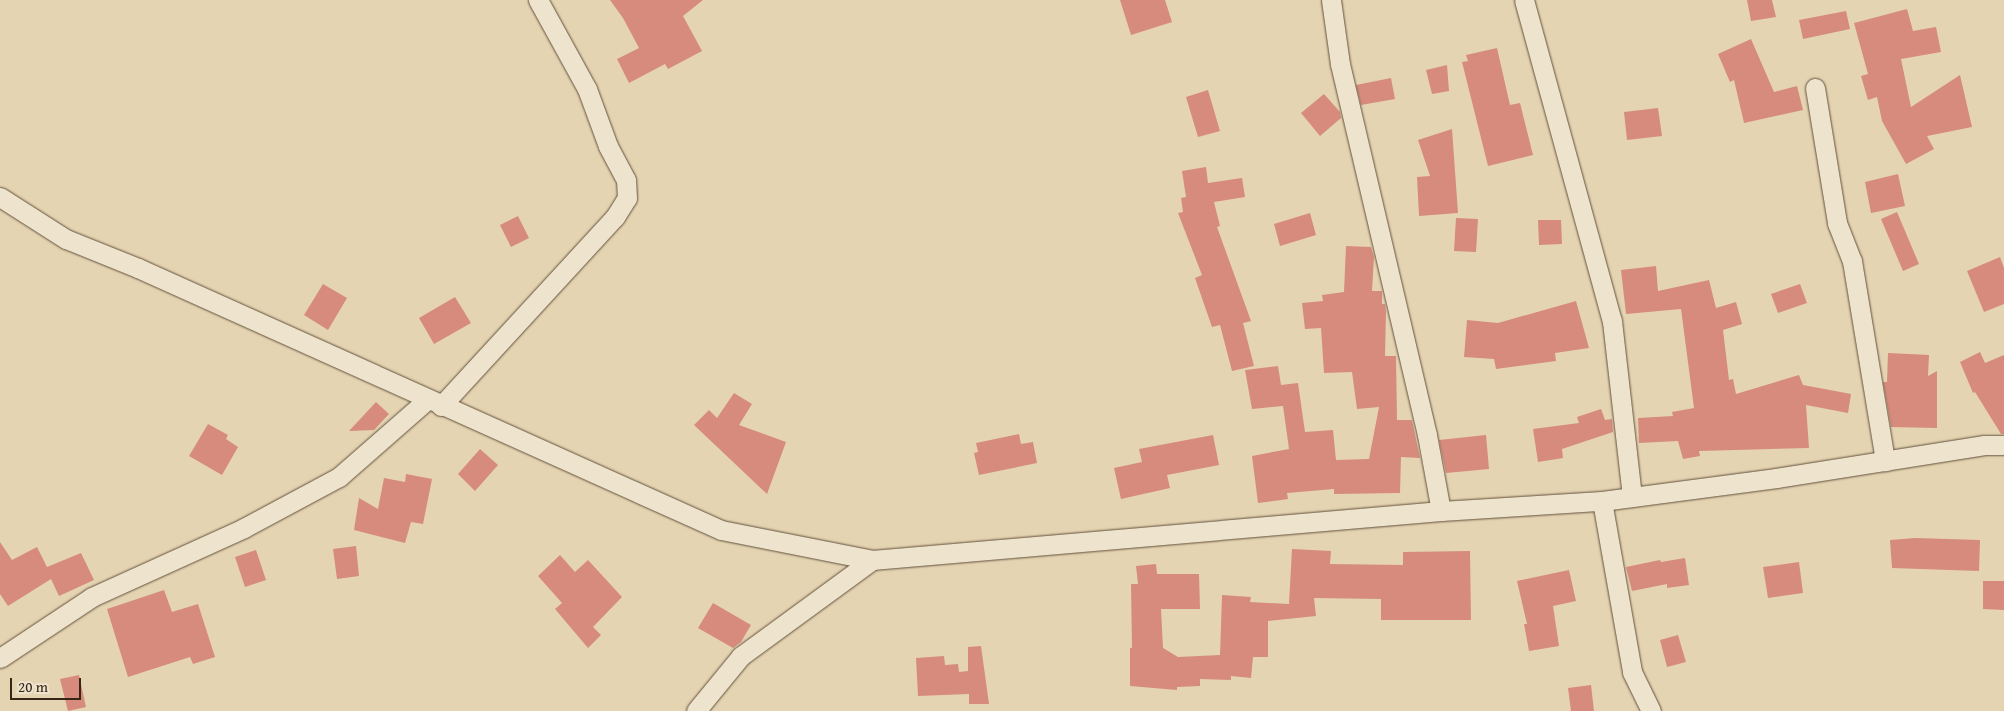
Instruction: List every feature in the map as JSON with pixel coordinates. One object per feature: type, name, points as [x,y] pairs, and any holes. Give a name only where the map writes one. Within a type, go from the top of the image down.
[{"type":"street","points":[[0,658],[92,597],[244,528],[338,477],[434,403],[615,217],[627,198],[626,180],[608,146],[587,89],[538,0]]},
{"type":"street","points":[[1331,0],[1340,64],[1427,435],[1441,511]]},
{"type":"street","points":[[1524,0],[1612,321],[1632,497]]},
{"type":"street","points":[[1815,88],[1837,223],[1852,261],[1885,461]]},
{"type":"street","points":[[0,197],[66,239],[138,268],[434,403],[721,530],[872,560],[1441,511],[1602,501],[1776,478],[1984,445],[2004,445]]},
{"type":"street","points":[[1602,501],[1632,672],[1651,711]]},
{"type":"street","points":[[696,711],[741,656],[872,560]]},
{"type":"building","points":[[610,0],[703,0],[683,16],[702,51],[668,69],[665,64],[629,83],[617,59],[639,48],[623,18]]},
{"type":"building","points":[[1120,0],[1165,0],[1172,22],[1131,35]]},
{"type":"building","points":[[1747,0],[1772,0],[1776,17],[1751,21]]},
{"type":"building","points":[[1907,9],[1913,31],[1936,27],[1941,52],[1901,59],[1911,107],[1960,75],[1972,127],[1927,136],[1934,149],[1906,164],[1882,121],[1877,97],[1868,100],[1861,76],[1868,74],[1854,23]]},
{"type":"building","points":[[1846,11],[1850,29],[1803,39],[1799,20]]},
{"type":"building","points":[[1751,39],[1774,92],[1797,86],[1803,110],[1744,123],[1734,80],[1730,82],[1718,54]]},
{"type":"building","points":[[1497,48],[1510,105],[1520,103],[1533,155],[1488,166],[1462,62],[1468,61],[1466,55]]},
{"type":"building","points":[[1447,65],[1449,91],[1432,94],[1426,70]]},
{"type":"building","points":[[1391,78],[1395,99],[1361,105],[1356,85]]},
{"type":"building","points":[[1208,90],[1220,131],[1198,137],[1186,97]]},
{"type":"building","points":[[1324,94],[1340,112],[1341,118],[1320,136],[1301,113]]},
{"type":"building","points":[[1658,108],[1662,136],[1627,140],[1624,112]]},
{"type":"building","points":[[1452,129],[1458,213],[1419,216],[1417,177],[1430,176],[1418,140]]},
{"type":"building","points":[[1206,167],[1208,183],[1242,178],[1245,197],[1214,202],[1220,226],[1217,227],[1251,321],[1243,323],[1254,366],[1232,371],[1220,325],[1212,327],[1195,278],[1202,275],[1178,213],[1183,212],[1181,198],[1186,197],[1182,171]]},
{"type":"building","points":[[1898,174],[1905,206],[1871,213],[1865,182]]},
{"type":"building","points":[[1897,212],[1919,264],[1903,271],[1881,219]]},
{"type":"building","points":[[1310,213],[1316,235],[1280,246],[1274,224]]},
{"type":"building","points":[[518,216],[529,238],[511,247],[500,225]]},
{"type":"building","points":[[1456,218],[1478,219],[1476,252],[1454,251]]},
{"type":"building","points":[[1538,220],[1561,220],[1562,244],[1539,245]]},
{"type":"building","points":[[1346,246],[1371,247],[1374,257],[1372,291],[1382,291],[1382,304],[1385,304],[1386,311],[1385,356],[1396,356],[1397,420],[1412,420],[1420,458],[1401,457],[1400,493],[1334,494],[1334,489],[1287,493],[1288,499],[1258,503],[1252,456],[1289,449],[1283,406],[1252,409],[1245,370],[1278,366],[1281,385],[1298,383],[1305,432],[1333,430],[1336,460],[1369,459],[1379,407],[1357,409],[1352,372],[1324,373],[1321,328],[1305,329],[1302,303],[1323,301],[1322,295],[1344,292]]},
{"type":"building","points":[[2000,257],[2004,268],[2004,304],[1984,312],[1967,271]]},
{"type":"building","points":[[1656,266],[1658,291],[1709,280],[1716,308],[1736,302],[1742,324],[1723,330],[1729,380],[1733,379],[1736,394],[1799,375],[1803,385],[1851,394],[1848,413],[1806,405],[1809,448],[1699,451],[1700,456],[1683,459],[1678,441],[1639,443],[1638,418],[1673,416],[1672,412],[1694,408],[1681,309],[1626,314],[1621,270]]},
{"type":"building","points":[[323,284],[347,298],[328,330],[304,315]]},
{"type":"building","points":[[1800,284],[1807,303],[1778,313],[1771,294]]},
{"type":"building","points":[[455,297],[471,323],[434,344],[419,318]]},
{"type":"building","points":[[1576,301],[1589,348],[1555,353],[1556,361],[1496,369],[1494,359],[1464,357],[1467,320],[1498,323]]},
{"type":"building","points":[[1980,352],[1985,363],[2004,355],[2004,434],[2001,434],[1975,392],[1973,393],[1960,362]]},
{"type":"building","points":[[1888,353],[1929,355],[1928,376],[1937,371],[1937,428],[1891,427],[1883,382],[1887,382]]},
{"type":"building","points":[[734,393],[752,404],[739,425],[786,442],[767,494],[694,425],[709,410],[717,418]]},
{"type":"building","points":[[376,402],[389,414],[374,430],[349,431]]},
{"type":"building","points":[[1601,409],[1605,420],[1612,419],[1613,432],[1562,449],[1563,458],[1538,462],[1533,429],[1579,423],[1577,417]]},
{"type":"building","points":[[208,424],[228,435],[226,439],[238,447],[222,475],[189,456]]},
{"type":"building","points":[[1019,434],[1021,444],[1033,442],[1037,463],[979,475],[974,453],[978,452],[976,443]]},
{"type":"building","points":[[1213,435],[1219,465],[1167,475],[1170,488],[1121,499],[1114,468],[1142,462],[1139,449]]},
{"type":"building","points":[[1486,435],[1489,469],[1446,473],[1439,440]]},
{"type":"building","points":[[480,449],[498,465],[475,491],[458,474]]},
{"type":"building","points":[[406,474],[432,479],[423,524],[411,522],[405,543],[354,530],[359,498],[378,509],[384,478],[405,482]]},
{"type":"building","points":[[1915,538],[1980,540],[1979,571],[1892,568],[1890,540]]},
{"type":"building","points":[[0,542],[12,560],[37,547],[47,567],[81,553],[94,580],[59,596],[51,579],[8,606],[0,594]]},
{"type":"building","points":[[356,546],[359,576],[337,579],[333,549]]},
{"type":"building","points":[[1292,549],[1331,551],[1330,564],[1403,565],[1403,552],[1470,551],[1471,620],[1381,620],[1381,599],[1314,598],[1316,616],[1268,621],[1268,657],[1253,657],[1251,678],[1231,676],[1231,680],[1200,679],[1200,686],[1177,687],[1177,690],[1130,686],[1130,648],[1132,648],[1131,584],[1138,584],[1136,566],[1156,564],[1157,574],[1199,574],[1200,609],[1161,609],[1163,648],[1178,657],[1220,655],[1222,595],[1251,597],[1250,602],[1289,604]]},
{"type":"building","points":[[256,550],[266,580],[245,587],[235,557]]},
{"type":"building","points":[[560,555],[575,572],[588,560],[622,597],[593,627],[601,635],[588,648],[555,609],[562,603],[538,576]]},
{"type":"building","points":[[1685,558],[1689,585],[1667,588],[1667,584],[1632,591],[1626,567],[1660,560],[1661,562]]},
{"type":"building","points":[[1799,562],[1803,593],[1768,598],[1763,567]]},
{"type":"building","points":[[1569,570],[1576,601],[1553,606],[1559,646],[1529,651],[1524,624],[1527,624],[1517,581]]},
{"type":"building","points":[[1983,581],[2004,581],[2004,610],[1983,609]]},
{"type":"building","points":[[164,590],[172,612],[198,604],[215,657],[193,664],[190,657],[128,677],[107,609]]},
{"type":"building","points":[[713,603],[751,625],[741,642],[733,648],[698,628]]},
{"type":"building","points":[[1678,635],[1686,662],[1667,667],[1660,640]]},
{"type":"building","points":[[981,646],[989,704],[969,704],[969,694],[918,696],[916,658],[944,656],[945,665],[958,664],[959,672],[968,671],[968,647]]},
{"type":"building","points":[[79,675],[86,707],[68,711],[60,679]]},
{"type":"building","points":[[1591,685],[1594,711],[1571,711],[1568,688]]}]
